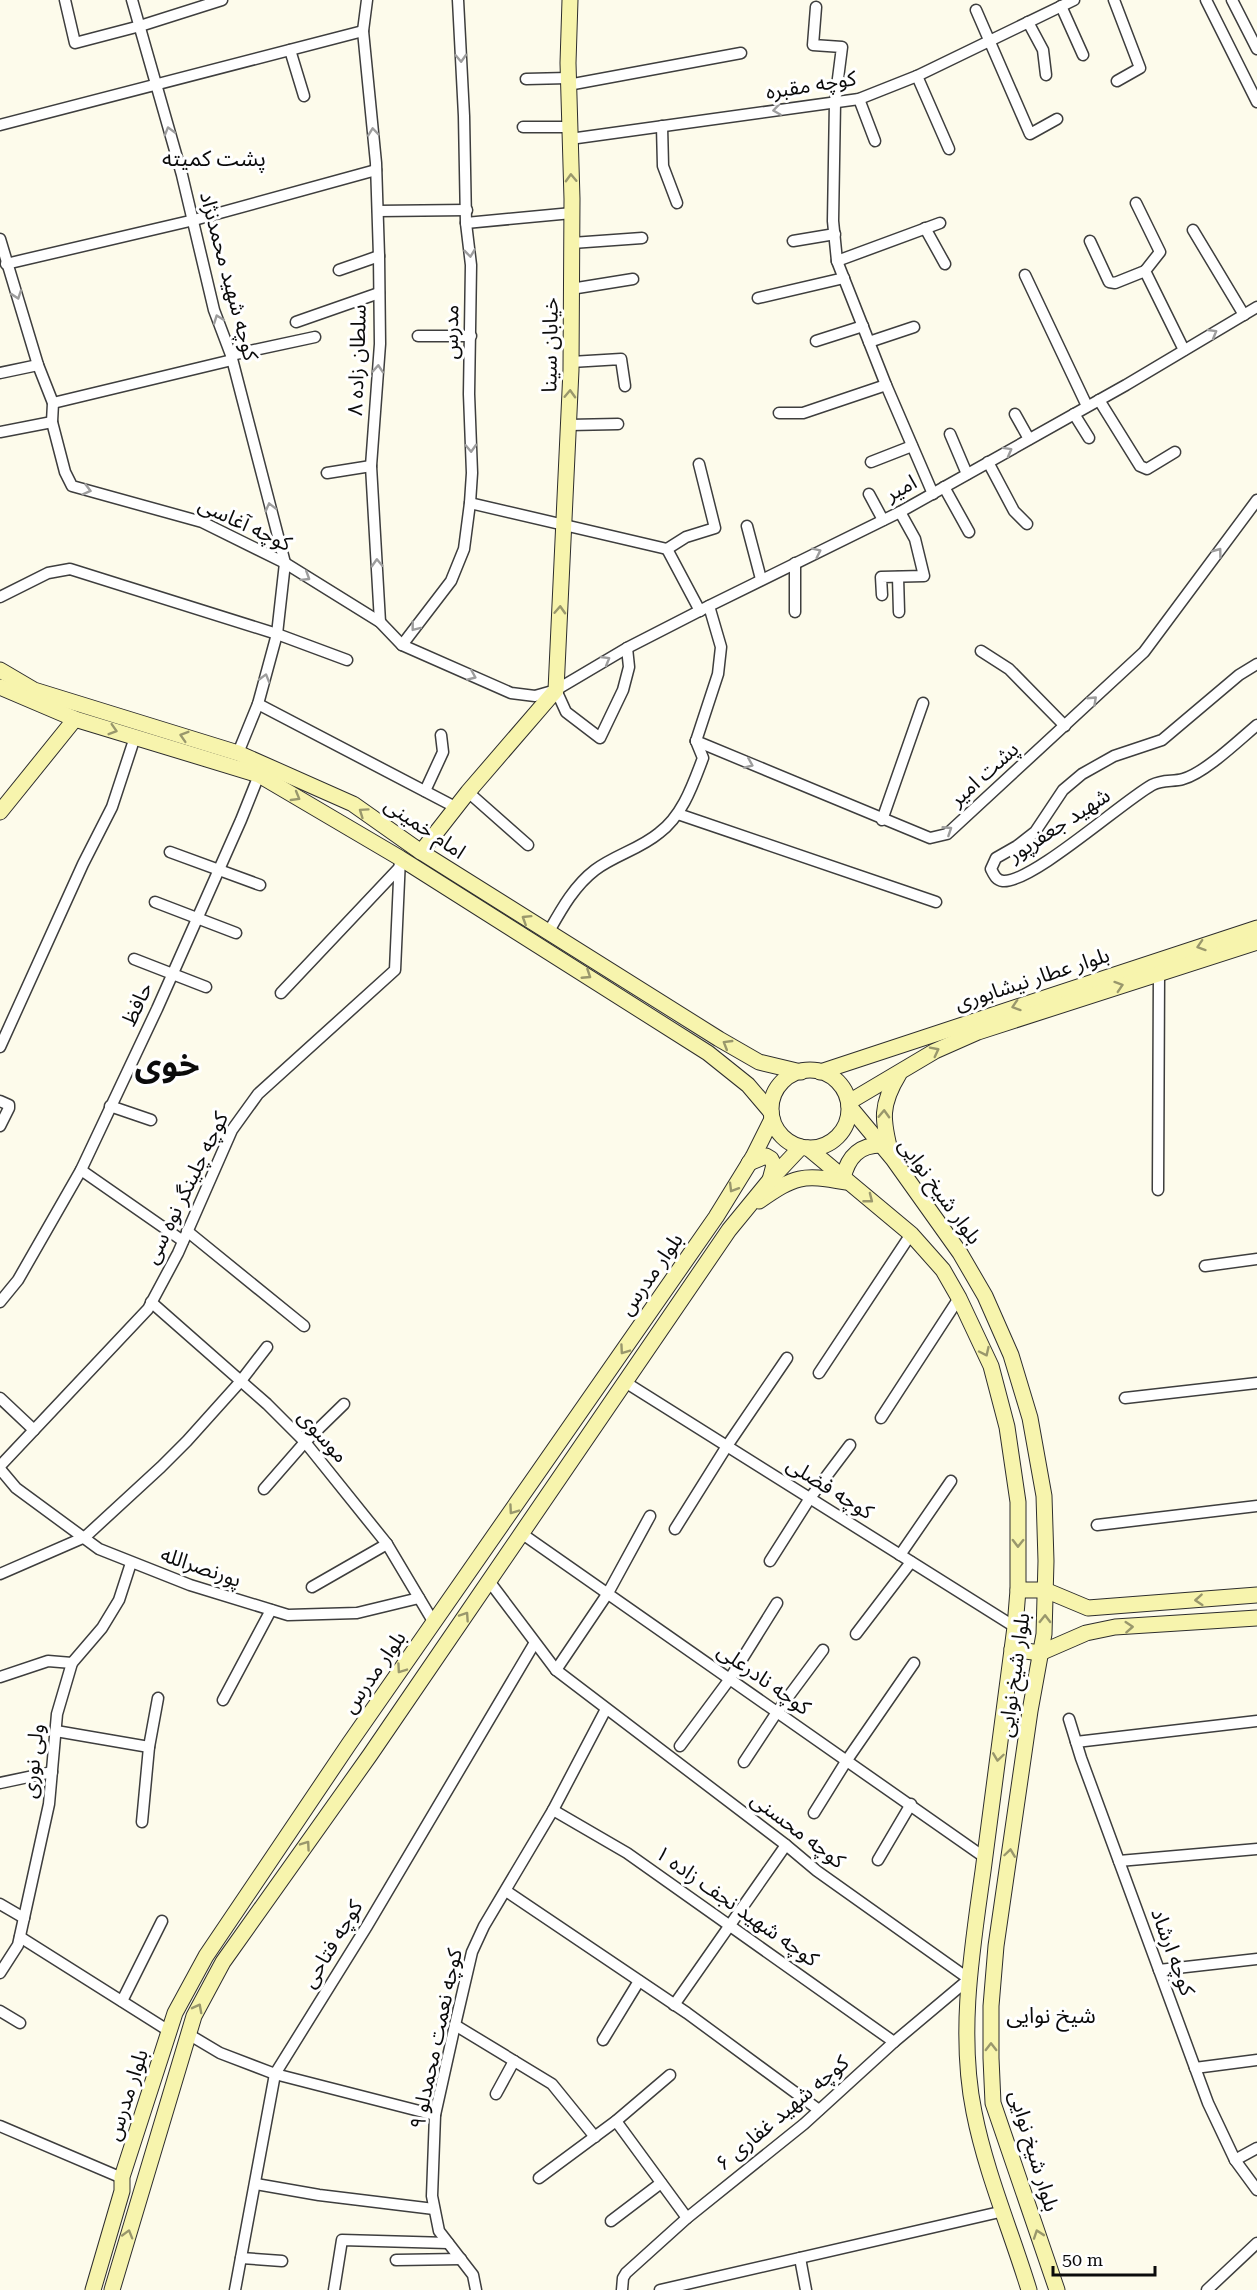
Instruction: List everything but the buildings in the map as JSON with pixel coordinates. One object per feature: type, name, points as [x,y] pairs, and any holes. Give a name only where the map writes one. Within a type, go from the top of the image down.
[{"type":"main road","name":"خیابان سینا","points":[[556,690],[571,363],[572,213],[568,81],[570,0]]},
{"type":"main road","name":"امام خمینی","points":[[0,670],[34,690],[238,753],[353,804],[421,852],[548,933],[759,1062],[801,1072]]},
{"type":"main road","name":"امام خمینی","points":[[0,687],[75,719],[259,775],[708,1053],[748,1085],[772,1115]]},
{"type":"main road","points":[[421,852],[468,792],[556,690]]},
{"type":"main road","points":[[0,812],[75,719]]},
{"type":"main road","name":"بلوار عطار نیشابوری","points":[[820,1072],[1257,928]]},
{"type":"main road","name":"بلوار عطار نیشابوری","points":[[849,1104],[935,1051],[978,1032],[1257,942]]},
{"type":"main road","points":[[748,1085],[758,1077],[759,1062]]},
{"type":"main road","points":[[801,1072],[820,1072],[837,1080],[844,1090],[849,1104],[849,1117],[838,1137],[819,1148],[804,1148],[782,1137],[772,1115],[772,1103],[779,1086],[785,1080],[801,1072]]},
{"type":"main road","points":[[893,1159],[884,1128],[883,1108],[889,1089],[900,1072]]},
{"type":"main road","name":"بلوار شیخ نوایی","points":[[849,1104],[893,1159],[960,1253],[985,1296],[1011,1355],[1030,1418],[1044,1496],[1046,1590],[1044,1634],[996,1946],[991,2006],[991,2058],[993,2103],[1057,2290]]},
{"type":"main road","name":"بلوار مدرس","points":[[93,2290],[122,2191],[123,2178],[175,2013],[206,1956],[349,1744],[716,1217],[749,1163],[772,1115]]},
{"type":"main road","points":[[744,1211],[778,1188],[802,1177],[845,1180],[848,1163],[854,1154],[871,1145],[881,1145]]},
{"type":"main road","name":"بلوار مدرس","points":[[112,2290],[194,2016],[224,1962],[370,1755],[744,1211],[770,1180],[804,1148]]},
{"type":"main road","name":"بلوار شیخ نوایی","points":[[804,1148],[911,1234],[943,1270],[991,1366],[1007,1427],[1018,1502],[1018,1590],[969,1979],[968,2062],[974,2111],[990,2174],[1029,2290]]},
{"type":"main road","points":[[749,1163],[766,1156],[771,1159],[774,1165],[770,1180]]},
{"type":"main road","points":[[1018,1590],[1046,1590],[1088,1608],[1257,1595]]},
{"type":"main road","points":[[1012,1649],[1040,1653],[1086,1632],[1115,1628],[1257,1618]]},
{"type":"street","points":[[65,0],[75,43],[140,26],[222,0]]},
{"type":"street","name":"کوچه شهید محمدنژاد","points":[[132,0],[194,220],[214,310],[231,357],[285,563]]},
{"type":"street","name":"سلطان زاده ۸","points":[[367,0],[363,31],[376,170],[379,256],[380,344],[371,466],[380,622]]},
{"type":"street","name":"مدرس","points":[[402,645],[451,581],[464,549],[470,503],[472,473],[469,394],[471,265],[466,223],[458,0]]},
{"type":"street","name":"کوچه مقبره","points":[[524,127],[570,133],[662,126],[859,99],[917,76],[1073,0]]},
{"type":"street","points":[[1114,0],[1140,68],[1117,81]]},
{"type":"street","points":[[1206,0],[1257,102]]},
{"type":"street","points":[[1232,0],[1257,49]]},
{"type":"street","points":[[1061,6],[1083,55]]},
{"type":"street","points":[[816,7],[813,45],[842,47],[835,102],[837,261],[886,385],[933,494]]},
{"type":"street","points":[[976,10],[1030,134],[1057,119]]},
{"type":"street","points":[[1028,22],[1043,50],[1046,75]]},
{"type":"street","points":[[0,125],[363,31]]},
{"type":"street","points":[[290,50],[304,96]]},
{"type":"street","points":[[526,79],[568,81],[741,53]]},
{"type":"street","points":[[917,76],[949,148]]},
{"type":"street","points":[[859,99],[875,141]]},
{"type":"street","points":[[662,126],[663,166],[677,203]]},
{"type":"street","points":[[6,264],[194,220],[376,170]]},
{"type":"street","points":[[1090,241],[1109,282],[1115,283],[1145,271],[1160,252],[1136,202]]},
{"type":"street","points":[[378,211],[467,210]]},
{"type":"street","points":[[466,223],[572,213]]},
{"type":"street","points":[[837,261],[940,223]]},
{"type":"street","points":[[925,228],[945,264]]},
{"type":"street","points":[[1193,230],[1244,315]]},
{"type":"street","points":[[793,241],[835,234]]},
{"type":"street","points":[[572,243],[642,238]]},
{"type":"street","name":"کوچه آغاسی","points":[[0,239],[38,365],[53,403],[52,422],[65,472],[72,486],[202,522],[285,563],[380,622],[402,645],[511,693],[535,696],[556,690]]},
{"type":"street","points":[[339,270],[379,256]]},
{"type":"street","points":[[1145,271],[1184,350]]},
{"type":"street","points":[[1025,275],[1087,406]]},
{"type":"street","points":[[758,298],[844,278]]},
{"type":"street","points":[[572,289],[633,279]]},
{"type":"street","points":[[296,322],[379,292]]},
{"type":"street","name":"امیر","points":[[556,690],[627,648],[933,494],[1257,307]]},
{"type":"street","points":[[816,341],[863,326]]},
{"type":"street","points":[[869,342],[914,327]]},
{"type":"street","points":[[418,336],[471,336]]},
{"type":"street","points":[[53,403],[315,337]]},
{"type":"street","points":[[571,363],[621,359],[625,386]]},
{"type":"street","points":[[0,374],[38,365]]},
{"type":"street","points":[[779,413],[803,413],[886,385]]},
{"type":"street","points":[[1099,400],[1143,468],[1147,469],[1174,452]]},
{"type":"street","points":[[1015,414],[1029,439]]},
{"type":"street","points":[[1074,414],[1089,438]]},
{"type":"street","points":[[0,432],[52,422]]},
{"type":"street","points":[[569,425],[618,424]]},
{"type":"street","points":[[950,434],[967,474]]},
{"type":"street","points":[[871,462],[912,446]]},
{"type":"street","points":[[988,462],[1014,511],[1027,524]]},
{"type":"street","points":[[667,549],[686,537],[716,528],[699,464]]},
{"type":"street","points":[[327,473],[371,466]]},
{"type":"street","points":[[944,487],[969,532]]},
{"type":"street","points":[[869,494],[883,520]]},
{"type":"street","name":"پشت امیر","points":[[696,741],[930,838],[947,834],[1144,652],[1257,500]]},
{"type":"street","points":[[470,503],[667,549],[704,608],[721,647],[718,674],[696,741],[703,758],[692,788],[678,814],[660,833],[596,870],[583,881],[563,906],[548,933]]},
{"type":"street","points":[[882,595],[881,577],[924,576],[915,539],[900,512]]},
{"type":"street","points":[[747,526],[761,579]]},
{"type":"street","points":[[238,753],[258,704],[277,634],[285,563]]},
{"type":"street","points":[[795,563],[795,612]]},
{"type":"street","points":[[0,597],[48,573],[70,568],[277,634],[348,660]]},
{"type":"street","points":[[898,577],[899,612]]},
{"type":"street","points":[[556,690],[566,712],[600,738],[623,690],[630,667],[627,648]]},
{"type":"street","points":[[981,651],[1009,669],[1065,726]]},
{"type":"street","name":"شهید جعفرپور","points":[[1257,664],[1239,675],[1162,740],[1107,759],[1075,779],[1063,790],[1035,832],[996,858],[991,869],[995,878],[1002,881],[1011,880],[1034,869],[1151,786],[1161,781],[1184,779],[1197,772],[1257,725]]},
{"type":"street","points":[[882,820],[923,703]]},
{"type":"street","points":[[258,704],[457,807]]},
{"type":"street","points":[[425,791],[442,752],[441,735]]},
{"type":"street","points":[[0,1047],[83,864],[112,807],[135,737]]},
{"type":"street","name":"حافظ","points":[[0,1302],[18,1280],[81,1170],[172,974],[259,775]]},
{"type":"street","points":[[468,792],[528,845]]},
{"type":"street","points":[[678,814],[936,902]]},
{"type":"street","points":[[170,852],[260,885]]},
{"type":"street","points":[[281,993],[400,862]]},
{"type":"street","name":"کوچه چلینگر نوه سی","points":[[0,1467],[148,1309],[185,1236],[232,1130],[258,1094],[395,970],[400,862]]},
{"type":"street","points":[[155,902],[236,933]]},
{"type":"street","points":[[134,958],[206,987]]},
{"type":"street","points":[[1158,1191],[1159,973]]},
{"type":"street","points":[[0,1101],[9,1105],[0,1126]]},
{"type":"street","points":[[110,1106],[151,1120]]},
{"type":"street","points":[[81,1170],[185,1236],[304,1326]]},
{"type":"street","points":[[819,1373],[911,1234]]},
{"type":"street","points":[[1205,1266],[1257,1259]]},
{"type":"street","points":[[881,1418],[959,1298]]},
{"type":"street","name":"موسوی","points":[[151,1302],[267,1404],[305,1442],[387,1544],[434,1623]]},
{"type":"street","points":[[0,1574],[85,1537],[161,1467],[240,1382],[267,1347]]},
{"type":"street","points":[[675,1529],[726,1446],[787,1358]]},
{"type":"street","name":"کوچه فضلی","points":[[625,1382],[1015,1627]]},
{"type":"street","points":[[1125,1398],[1257,1383]]},
{"type":"street","points":[[0,1398],[34,1430]]},
{"type":"street","points":[[264,1489],[305,1442],[344,1404]]},
{"type":"street","points":[[770,1561],[810,1498],[850,1445]]},
{"type":"street","name":"پورنصرالله","points":[[0,1467],[16,1488],[99,1549],[190,1585],[288,1615],[357,1613],[419,1598]]},
{"type":"street","points":[[900,1555],[951,1481]]},
{"type":"street","points":[[1097,1525],[1257,1506]]},
{"type":"street","points":[[555,1670],[608,1593],[650,1516]]},
{"type":"street","name":"کوچه نادرعلی","points":[[521,1533],[984,1857]]},
{"type":"street","points":[[312,1587],[387,1544]]},
{"type":"street","points":[[856,1634],[911,1562]]},
{"type":"street","name":"ولی نوری","points":[[0,1973],[18,1945],[20,1937],[50,1804],[57,1714],[72,1663],[102,1628],[119,1600],[131,1563]]},
{"type":"street","name":"کوچه محسنی","points":[[489,1581],[555,1670],[817,1871],[969,1979]]},
{"type":"street","points":[[680,1746],[729,1680],[777,1603]]},
{"type":"street","points":[[223,1700],[271,1610]]},
{"type":"street","name":"کوچه فتاحی","points":[[235,2290],[275,2074],[367,1926],[534,1644]]},
{"type":"street","points":[[744,1762],[777,1712],[823,1650]]},
{"type":"street","points":[[0,1677],[48,1661],[72,1663]]},
{"type":"street","points":[[814,1813],[847,1760],[914,1664]]},
{"type":"street","points":[[142,1822],[149,1747],[158,1698]]},
{"type":"street","name":"کوچه نعمت محمدلو ۹","points":[[476,2290],[473,2275],[439,2231],[432,2196],[435,2115],[471,1952],[553,1810],[606,1708]]},
{"type":"street","name":"کوچه ارشاد","points":[[1069,1719],[1208,2103],[1234,2160],[1257,2190]]},
{"type":"street","points":[[1076,1742],[1257,1721]]},
{"type":"street","points":[[56,1731],[149,1747]]},
{"type":"street","points":[[0,1783],[52,1772]]},
{"type":"street","points":[[878,1860],[911,1804]]},
{"type":"street","name":"کوچه شهید نجف زاده ۱","points":[[553,1810],[627,1852],[894,2042]]},
{"type":"street","points":[[674,2005],[786,1845]]},
{"type":"street","points":[[1119,1861],[1257,1849]]},
{"type":"street","points":[[506,1891],[674,2005],[819,2110]]},
{"type":"street","points":[[0,1904],[24,1918]]},
{"type":"street","points":[[122,2001],[162,1921]]},
{"type":"street","points":[[20,1937],[169,2031]]},
{"type":"street","points":[[1160,1970],[1257,1959]]},
{"type":"street","name":"کوچه شهید غفاری ۶","points":[[622,2290],[626,2273],[687,2218],[819,2110],[894,2042],[969,1979]]},
{"type":"street","points":[[603,2040],[639,1981]]},
{"type":"street","points":[[0,2011],[20,2023]]},
{"type":"street","points":[[455,2025],[552,2084],[595,2137]]},
{"type":"street","points":[[188,2034],[220,2053],[275,2074],[435,2115]]},
{"type":"street","points":[[1195,2068],[1257,2060]]},
{"type":"street","points":[[496,2094],[514,2061]]},
{"type":"street","points":[[539,2178],[616,2121],[670,2075]]},
{"type":"street","points":[[616,2121],[687,2218]]},
{"type":"street","points":[[0,2126],[123,2178]]},
{"type":"street","points":[[1234,2160],[1257,2148]]},
{"type":"street","points":[[611,2221],[661,2183]]},
{"type":"street","points":[[256,2184],[319,2195],[434,2209]]},
{"type":"street","points":[[660,2290],[1004,2211]]},
{"type":"street","points":[[334,2290],[342,2240],[448,2243]]},
{"type":"street","points":[[1207,2290],[1257,2243]]},
{"type":"street","points":[[241,2258],[282,2261]]},
{"type":"street","points":[[800,2258],[806,2290]]},
{"type":"street","points":[[396,2260],[461,2259]]},
{"type":"district","name":"پشت کمیته","points":[[214,158]]},
{"type":"district","name":"خوی","points":[[167,1064]]},
{"type":"district","name":"شیخ نوایی","points":[[1051,2015]]}]
